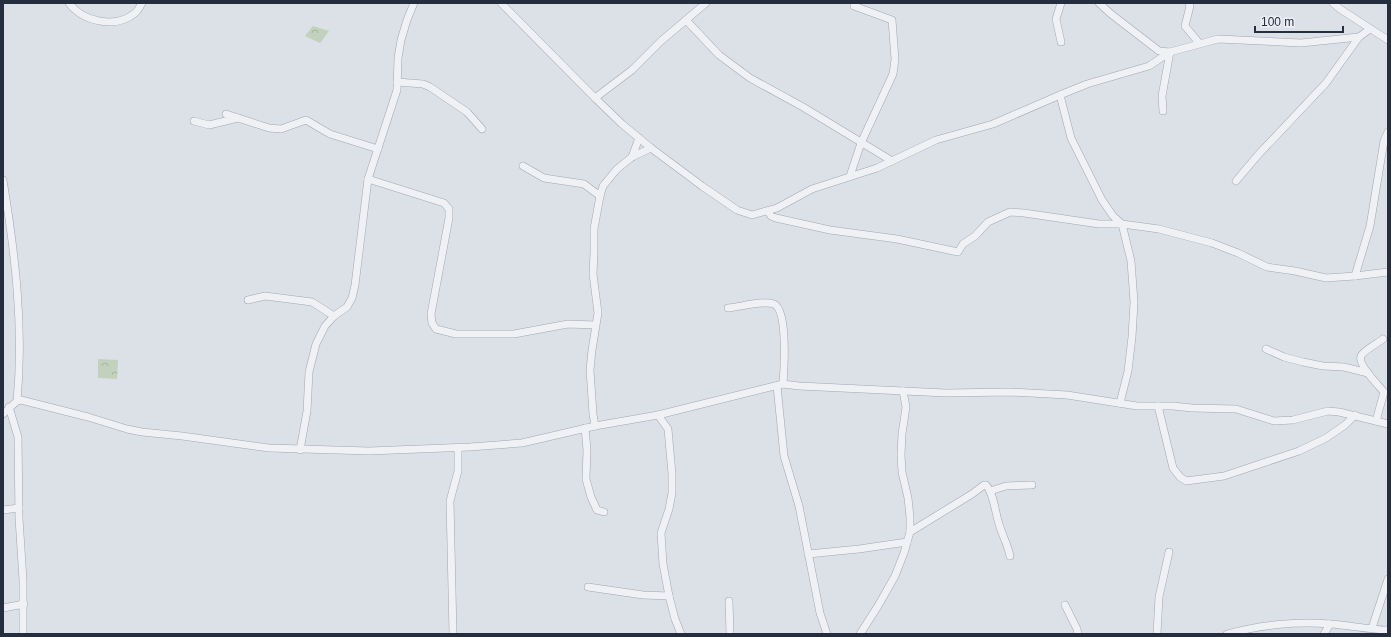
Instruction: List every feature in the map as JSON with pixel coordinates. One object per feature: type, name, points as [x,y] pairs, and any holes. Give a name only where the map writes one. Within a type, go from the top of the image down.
[{"type":"street","points":[[69,3],[80,14],[91,20],[109,22],[124,19],[135,13],[142,3]]},
{"type":"street","points":[[300,450],[307,411],[309,372],[320,334],[334,316],[346,307],[353,292],[368,179],[398,90],[398,58],[401,40],[414,3]]},
{"type":"street","points":[[500,3],[595,98],[639,138],[702,186],[737,210],[752,215],[777,208],[812,189],[877,168],[936,140],[993,124],[1088,84],[1149,66],[1170,52]]},
{"type":"street","points":[[595,98],[632,70],[661,41],[706,3]]},
{"type":"street","points":[[1061,3],[1056,19],[1061,42]]},
{"type":"street","points":[[1099,3],[1115,18],[1159,51],[1170,52],[1218,39],[1301,43],[1359,37]]},
{"type":"street","points":[[1189,3],[1190,6],[1185,26],[1199,44]]},
{"type":"street","points":[[1333,3],[1388,40]]},
{"type":"street","points":[[850,176],[861,143],[893,74],[895,59],[892,20],[854,6]]},
{"type":"street","points":[[686,20],[719,56],[750,78],[803,107],[892,161]]},
{"type":"street","points":[[1236,181],[1258,155],[1326,83],[1359,37],[1370,29]]},
{"type":"street","points":[[1164,111],[1162,96],[1170,52]]},
{"type":"street","points":[[397,82],[423,84],[430,87],[467,112],[482,128]]},
{"type":"street","points":[[1060,95],[1071,138],[1102,200],[1122,224],[1131,261],[1134,302],[1132,337],[1128,371],[1120,403]]},
{"type":"street","points":[[226,114],[269,128],[281,129],[306,120],[330,134],[378,149]]},
{"type":"street","points":[[194,122],[209,125],[238,118]]},
{"type":"street","points":[[1355,276],[1370,226],[1384,141],[1388,132]]},
{"type":"street","points":[[632,157],[639,138]]},
{"type":"street","points":[[595,426],[590,370],[595,325],[598,313],[593,274],[594,229],[600,196],[603,186],[617,168],[632,157],[651,148]]},
{"type":"street","points":[[523,166],[544,178],[584,184],[600,196]]},
{"type":"street","points":[[368,179],[444,204],[448,209],[449,218],[431,314],[432,323],[436,329],[456,334],[507,334],[568,324],[595,325]]},
{"type":"street","points":[[3,180],[13,245],[18,294],[20,372],[17,401]]},
{"type":"street","points":[[768,211],[771,216],[776,218],[830,230],[897,239],[958,252],[963,244],[975,236],[988,222],[1010,212],[1024,213],[1099,224],[1122,224],[1159,229],[1212,243],[1268,267],[1326,278],[1388,272]]},
{"type":"street","points":[[248,300],[265,296],[312,302],[334,316]]},
{"type":"street","points":[[728,308],[765,302],[776,305],[778,308],[783,329],[785,354],[780,385],[784,456],[799,506],[820,613],[827,634]]},
{"type":"street","points":[[1376,421],[1384,392],[1360,361],[1361,356],[1383,339]]},
{"type":"street","points":[[1266,349],[1284,357],[1303,362],[1323,366],[1344,367],[1368,373]]},
{"type":"street","points":[[3,414],[9,407],[21,400],[142,432],[269,448],[369,451],[458,448],[522,443],[584,428],[658,415],[780,385],[946,393],[1009,392],[1067,395],[1137,406],[1236,409],[1274,421],[1293,420],[1328,412],[1339,412],[1388,424]]},
{"type":"street","points":[[860,634],[895,576],[910,532],[910,517],[902,472],[901,455],[906,407],[903,391]]},
{"type":"street","points":[[1158,406],[1173,468],[1180,477],[1186,481],[1224,476],[1299,451],[1326,438],[1345,425],[1355,415]]},
{"type":"street","points":[[9,407],[18,437],[19,508],[24,604],[23,634]]},
{"type":"street","points":[[658,415],[668,429],[672,474],[672,493],[669,509],[661,533],[664,564],[669,596],[675,619],[681,634]]},
{"type":"street","points":[[584,428],[587,450],[586,479],[591,497],[597,510],[604,512]]},
{"type":"street","points":[[453,634],[450,501],[458,471],[458,448]]},
{"type":"street","points":[[910,532],[984,485],[988,486],[990,490],[999,524],[1010,556]]},
{"type":"street","points":[[990,490],[1006,486],[1032,485]]},
{"type":"street","points":[[3,510],[19,508]]},
{"type":"street","points":[[808,554],[859,550],[907,542]]},
{"type":"street","points":[[1157,634],[1159,597],[1169,552]]},
{"type":"street","points":[[1372,628],[1388,579]]},
{"type":"street","points":[[588,587],[643,595],[669,596]]},
{"type":"street","points":[[729,601],[730,634]]},
{"type":"street","points":[[3,608],[24,604]]},
{"type":"street","points":[[1065,605],[1078,634]]},
{"type":"street","points":[[1227,634],[1242,630],[1314,623],[1388,630]]},
{"type":"street","points":[[1324,634],[1330,624]]},
{"type":"green space","points":[[313,26],[329,31],[320,43],[305,36]]},
{"type":"green space","points":[[98,359],[118,360],[117,379],[98,378]]}]
